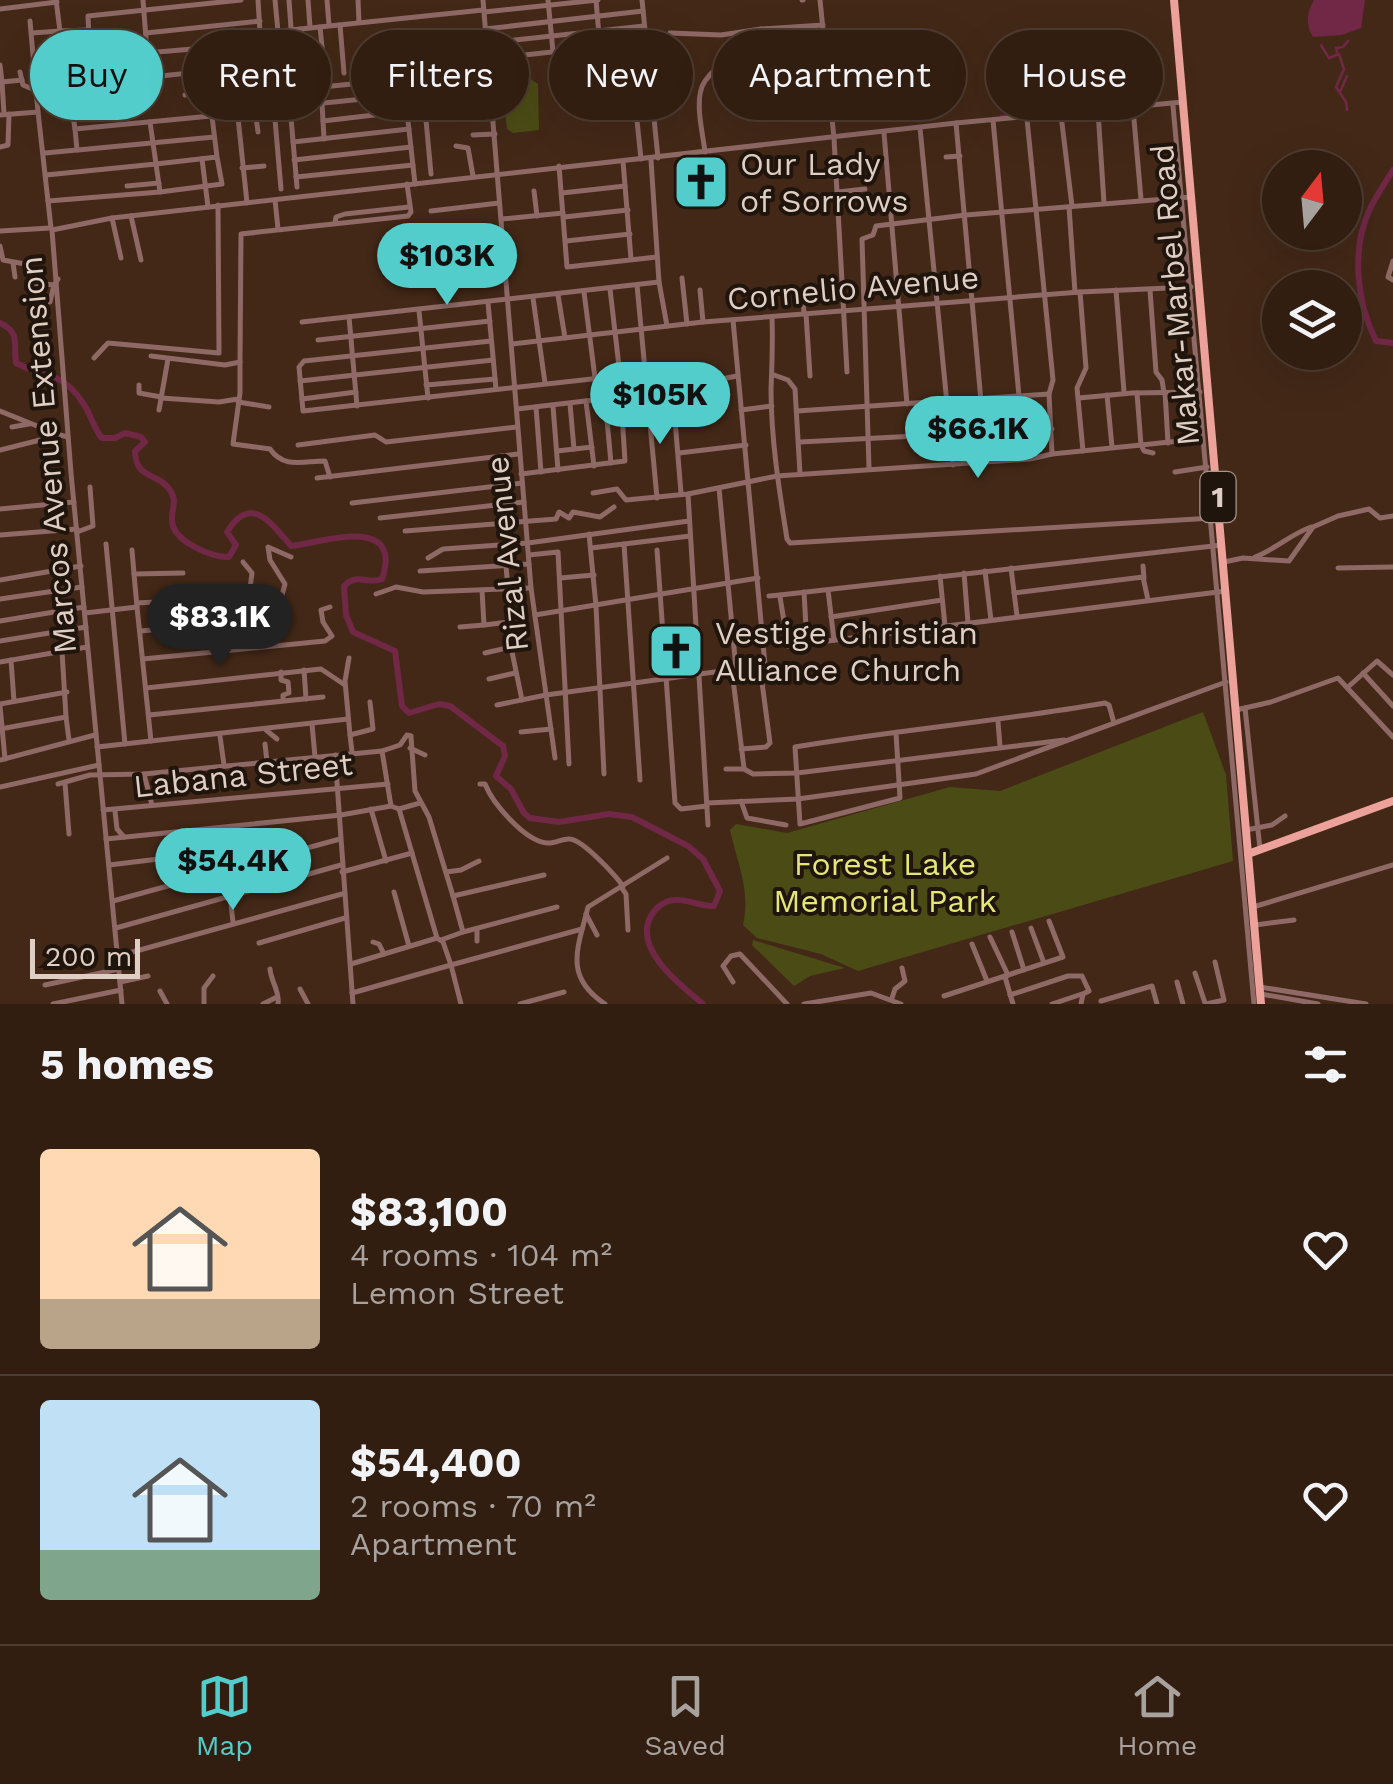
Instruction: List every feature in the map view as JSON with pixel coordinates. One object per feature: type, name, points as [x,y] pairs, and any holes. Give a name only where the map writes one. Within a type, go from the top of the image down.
[{"type":"main road","name":"Makar-Marbel Road","points":[[1174,0],[1204,392],[1218,546],[1224,562],[1222,591],[1230,681],[1241,709],[1259,997]]},
{"type":"main road","points":[[1248,854],[1393,801]]},
{"type":"street","points":[[143,0],[146,30]]},
{"type":"street","points":[[88,30],[89,16],[241,0]]},
{"type":"street","points":[[258,0],[262,30]]},
{"type":"street","points":[[275,0],[277,30]]},
{"type":"street","points":[[289,0],[292,30],[596,0],[598,30]]},
{"type":"street","points":[[308,0],[310,28]]},
{"type":"street","points":[[327,0],[329,26]]},
{"type":"street","points":[[358,0],[360,22]]},
{"type":"street","points":[[483,0],[486,29],[643,11]]},
{"type":"street","points":[[642,0],[644,30]]},
{"type":"street","points":[[820,0],[823,30]]},
{"type":"street","points":[[0,9],[57,1],[60,30]]},
{"type":"street","points":[[548,3],[551,30]]},
{"type":"street","points":[[30,21],[32,30]]},
{"type":"street","points":[[163,31],[260,21]]},
{"type":"street","points":[[340,24],[344,73]]},
{"type":"street","points":[[693,34],[721,35],[823,25]]},
{"type":"street","points":[[320,26],[320,30]]},
{"type":"street","points":[[607,30],[644,26]]},
{"type":"street","points":[[0,65],[8,144],[0,147]]},
{"type":"street","points":[[705,152],[701,92],[713,73]]},
{"type":"street","points":[[1,82],[21,76],[24,86],[30,88]]},
{"type":"street","points":[[331,85],[351,83]]},
{"type":"street","points":[[346,84],[347,100]]},
{"type":"street","points":[[331,102],[351,100]]},
{"type":"street","name":"Marcos Avenue Extension","points":[[1163,104],[1183,102]]},
{"type":"street","points":[[1173,106],[1181,198],[1195,286]]},
{"type":"street","points":[[4,115],[30,113]]},
{"type":"street","points":[[75,129],[183,119]]},
{"type":"street","points":[[39,120],[52,229],[0,232],[0,243],[1,260],[25,264],[32,283],[56,282],[50,302]]},
{"type":"street","points":[[74,120],[77,150]]},
{"type":"street","points":[[48,201],[222,187],[212,120]]},
{"type":"street","points":[[238,120],[246,202]]},
{"type":"street","points":[[256,120],[258,132]]},
{"type":"street","points":[[275,120],[281,189]]},
{"type":"street","points":[[291,120],[297,187]]},
{"type":"street","points":[[323,120],[324,139]]},
{"type":"street","points":[[330,477],[325,460],[286,463],[270,449],[233,444],[240,362],[240,236],[408,216],[413,165],[407,120]]},
{"type":"street","points":[[426,120],[431,174]]},
{"type":"street","points":[[493,120],[498,173]]},
{"type":"street","points":[[637,120],[641,159]]},
{"type":"street","points":[[651,120],[657,257],[667,326]]},
{"type":"street","points":[[832,120],[848,372]]},
{"type":"street","points":[[992,120],[1018,396]]},
{"type":"street","name":"Marcos Avenue Extension","points":[[122,1004],[52,229],[218,205],[992,120]]},
{"type":"street","points":[[1027,120],[1053,380],[1049,394],[1052,454]]},
{"type":"street","points":[[1063,120],[1086,368],[1077,386],[1083,450]]},
{"type":"street","points":[[1099,120],[1104,203]]},
{"type":"street","points":[[1135,120],[1141,200]]},
{"type":"street","points":[[150,122],[160,192]]},
{"type":"street","points":[[956,123],[980,400]]},
{"type":"street","points":[[920,128],[953,465]]},
{"type":"street","points":[[293,142],[408,129]]},
{"type":"street","points":[[884,132],[908,404]]},
{"type":"street","points":[[473,136],[494,134]]},
{"type":"street","points":[[45,153],[214,136]]},
{"type":"street","points":[[456,146],[468,148],[472,176]]},
{"type":"street","points":[[294,160],[411,147]]},
{"type":"street","points":[[682,155],[685,186],[697,184],[696,154]]},
{"type":"street","points":[[46,175],[217,156]]},
{"type":"street","points":[[946,158],[960,156]]},
{"type":"street","points":[[202,158],[208,207]]},
{"type":"street","points":[[623,161],[631,259]]},
{"type":"street","points":[[296,177],[413,165]]},
{"type":"street","points":[[242,168],[264,166]]},
{"type":"street","points":[[559,166],[567,267],[657,257]]},
{"type":"street","name":"Rizal Avenue","points":[[498,173],[531,588],[555,758]]},
{"type":"street","points":[[127,186],[159,183]]},
{"type":"street","points":[[562,192],[626,186]]},
{"type":"street","points":[[838,192],[865,189]]},
{"type":"street","points":[[534,190],[537,216]]},
{"type":"street","points":[[869,468],[862,238],[873,236],[876,226],[1192,197]]},
{"type":"street","points":[[275,200],[278,229]]},
{"type":"street","points":[[431,211],[500,203]]},
{"type":"street","points":[[94,358],[106,343],[219,353],[218,205]]},
{"type":"street","points":[[501,219],[628,210]]},
{"type":"street","points":[[131,216],[141,260]]},
{"type":"street","points":[[112,218],[121,258]]},
{"type":"street","points":[[566,241],[630,234]]},
{"type":"street","points":[[1393,260],[1388,277],[1393,280]]},
{"type":"street","points":[[13,262],[15,276]]},
{"type":"street","points":[[682,278],[687,324]]},
{"type":"street","points":[[302,322],[659,282]]},
{"type":"street","points":[[636,285],[657,498]]},
{"type":"street","name":"Cornelio Avenue","points":[[512,344],[702,322],[1195,286]]},
{"type":"street","points":[[610,289],[620,375]]},
{"type":"street","points":[[700,290],[702,322]]},
{"type":"street","points":[[1116,290],[1124,394]]},
{"type":"street","points":[[1150,290],[1156,372],[1162,380],[1168,443]]},
{"type":"street","points":[[584,292],[595,378]]},
{"type":"street","points":[[558,295],[565,338]]},
{"type":"street","points":[[532,298],[545,383]]},
{"type":"street","points":[[796,299],[803,298],[810,376]]},
{"type":"street","points":[[488,303],[496,389]]},
{"type":"street","points":[[416,310],[428,398]]},
{"type":"street","points":[[349,317],[357,406]]},
{"type":"street","points":[[772,318],[777,476],[790,543],[1216,518]]},
{"type":"street","points":[[733,320],[766,665],[769,744],[741,749]]},
{"type":"street","points":[[318,340],[490,321]]},
{"type":"street","points":[[491,341],[304,361],[299,365],[306,412],[646,373]]},
{"type":"street","points":[[151,356],[228,365],[240,362]]},
{"type":"street","points":[[159,410],[168,359]]},
{"type":"street","points":[[300,381],[493,360]]},
{"type":"street","points":[[774,375],[793,385],[800,474]]},
{"type":"street","points":[[692,394],[701,383],[736,376]]},
{"type":"street","points":[[426,385],[495,379]]},
{"type":"street","points":[[139,385],[139,393],[161,397],[238,400],[269,408]]},
{"type":"street","points":[[302,399],[356,392]]},
{"type":"street","points":[[1079,398],[1204,392]]},
{"type":"street","points":[[1137,393],[1141,446],[1144,452],[1153,453]]},
{"type":"street","points":[[797,411],[1049,394]]},
{"type":"street","points":[[1107,395],[1112,448]]},
{"type":"street","points":[[673,396],[695,588],[708,825]]},
{"type":"street","points":[[516,409],[624,397],[627,459],[521,474]]},
{"type":"street","points":[[605,399],[612,463]]},
{"type":"street","points":[[586,401],[594,466]]},
{"type":"street","points":[[570,404],[574,449]]},
{"type":"street","points":[[552,406],[558,470]]},
{"type":"street","points":[[741,410],[772,406]]},
{"type":"street","points":[[536,407],[541,472]]},
{"type":"street","points":[[0,411],[68,437]]},
{"type":"street","points":[[12,427],[30,423]]},
{"type":"street","points":[[298,445],[375,435],[386,442],[517,426]]},
{"type":"street","points":[[800,442],[1052,429]]},
{"type":"street","points":[[0,450],[60,436]]},
{"type":"street","points":[[593,493],[619,489],[626,500],[657,498],[777,476],[1030,459],[1179,441]]},
{"type":"street","points":[[678,453],[746,445]]},
{"type":"street","points":[[557,451],[592,447]]},
{"type":"street","points":[[318,478],[519,454]]},
{"type":"street","points":[[1175,472],[1212,466]]},
{"type":"street","points":[[352,503],[522,483]]},
{"type":"street","points":[[0,536],[92,526],[90,487]]},
{"type":"street","points":[[719,488],[744,769]]},
{"type":"street","points":[[450,491],[452,509]]},
{"type":"street","points":[[0,509],[74,502]]},
{"type":"street","points":[[380,518],[524,502]]},
{"type":"street","points":[[406,532],[556,519],[560,512],[569,518],[573,512],[600,517],[614,507]]},
{"type":"street","points":[[1252,558],[1338,516],[1370,509],[1380,518],[1393,516]]},
{"type":"street","points":[[428,558],[443,548],[528,543],[689,522]]},
{"type":"street","points":[[1224,562],[1252,558],[1289,561],[1312,526]]},
{"type":"street","points":[[589,534],[604,774]]},
{"type":"street","points":[[1294,535],[1300,547]]},
{"type":"street","points":[[592,548],[690,536]]},
{"type":"street","points":[[106,544],[125,744]]},
{"type":"street","points":[[624,544],[640,780]]},
{"type":"street","points":[[770,596],[1218,546],[1222,591],[786,646],[780,595]]},
{"type":"street","points":[[0,621],[284,593],[284,582],[270,560],[268,547],[292,556]]},
{"type":"street","points":[[132,550],[151,741]]},
{"type":"street","points":[[657,550],[674,803],[681,809],[798,799],[976,774],[1230,681],[1259,997]]},
{"type":"street","points":[[528,555],[558,552],[570,764]]},
{"type":"street","points":[[243,562],[252,573],[249,596]]},
{"type":"street","points":[[420,570],[529,564]]},
{"type":"street","points":[[0,580],[81,566]]},
{"type":"street","points":[[506,566],[511,647],[522,700]]},
{"type":"street","points":[[1142,566],[1148,600]]},
{"type":"street","points":[[1338,568],[1393,567]]},
{"type":"street","points":[[1010,568],[1017,616]]},
{"type":"street","points":[[985,571],[991,620]]},
{"type":"street","points":[[134,574],[183,573]]},
{"type":"street","points":[[964,573],[968,623]]},
{"type":"street","points":[[560,578],[594,575]]},
{"type":"street","points":[[940,576],[945,626]]},
{"type":"street","points":[[535,616],[758,578]]},
{"type":"street","points":[[1014,593],[1144,578]]},
{"type":"street","points":[[0,599],[82,587]]},
{"type":"street","points":[[376,594],[396,587],[423,592],[531,588]]},
{"type":"street","points":[[482,590],[484,625]]},
{"type":"street","points":[[828,590],[834,640]]},
{"type":"street","points":[[804,592],[807,644]]},
{"type":"street","points":[[831,616],[942,600]]},
{"type":"street","points":[[143,659],[324,641],[332,636],[323,622],[322,610],[330,607]]},
{"type":"street","points":[[141,631],[275,618]]},
{"type":"street","points":[[460,628],[510,622]]},
{"type":"street","points":[[0,641],[86,627]]},
{"type":"street","points":[[0,662],[87,647]]},
{"type":"street","points":[[485,653],[511,647]]},
{"type":"street","points":[[62,651],[68,740]]},
{"type":"street","points":[[349,658],[345,686],[352,752]]},
{"type":"street","points":[[11,660],[14,701]]},
{"type":"street","points":[[1348,687],[1377,662],[1393,675]]},
{"type":"street","points":[[497,706],[546,695],[766,665]]},
{"type":"street","points":[[146,688],[304,670],[326,670],[345,686]]},
{"type":"street","points":[[304,670],[306,698]]},
{"type":"street","points":[[280,672],[281,680],[288,682],[289,692],[283,694],[282,700]]},
{"type":"street","points":[[489,679],[516,673]]},
{"type":"street","points":[[1362,673],[1393,706]]},
{"type":"street","points":[[1241,709],[1336,678],[1393,737]]},
{"type":"street","points":[[67,692],[0,705],[2,760],[96,735]]},
{"type":"street","points":[[150,715],[323,696]]},
{"type":"street","points":[[350,735],[373,731],[370,702]]},
{"type":"street","points":[[896,733],[899,799],[807,824],[799,822],[795,746],[896,733],[998,722],[1107,703],[1114,722]]},
{"type":"street","points":[[1,729],[66,717]]},
{"type":"street","points":[[97,747],[220,736],[348,718]]},
{"type":"street","points":[[998,722],[1000,746]]},
{"type":"street","points":[[1386,729],[1393,723]]},
{"type":"street","points":[[312,724],[315,757]]},
{"type":"street","points":[[521,732],[551,728]]},
{"type":"street","points":[[266,730],[277,739]]},
{"type":"street","points":[[68,834],[61,782],[100,774],[144,774],[382,751],[400,745],[409,734],[414,790],[429,817],[463,932]]},
{"type":"street","points":[[220,736],[224,766]]},
{"type":"street","points":[[726,769],[744,769],[753,774],[797,773],[1056,738],[1066,740]]},
{"type":"street","points":[[265,744],[267,762]]},
{"type":"street","points":[[553,746],[568,746]]},
{"type":"street","points":[[410,748],[425,755]]},
{"type":"street","points":[[382,751],[391,806]]},
{"type":"street","points":[[335,755],[353,1004]]},
{"type":"street","points":[[0,786],[99,765]]},
{"type":"street","points":[[144,774],[152,805]]},
{"type":"street","name":"Labana Street","points":[[104,810],[388,784]]},
{"type":"street","points":[[480,784],[485,784],[504,813],[533,838],[553,843],[570,839],[611,868],[626,894],[628,930]]},
{"type":"street","points":[[742,801],[746,818],[786,825]]},
{"type":"street","points":[[116,822],[109,838],[420,804]]},
{"type":"street","points":[[370,809],[386,862]]},
{"type":"street","points":[[399,809],[461,1004]]},
{"type":"street","points":[[115,811],[118,832],[124,837]]},
{"type":"street","points":[[1260,850],[1251,829],[1278,823],[1284,816]]},
{"type":"street","points":[[113,901],[340,839]]},
{"type":"street","points":[[109,865],[226,851],[233,922]]},
{"type":"street","points":[[116,928],[231,895],[412,853]]},
{"type":"street","points":[[605,1004],[581,982],[577,955],[589,906],[666,858]]},
{"type":"street","points":[[446,872],[479,862]]},
{"type":"street","points":[[1253,907],[1393,865]]},
{"type":"street","points":[[453,896],[544,875]]},
{"type":"street","points":[[394,892],[410,947]]},
{"type":"street","points":[[118,956],[343,894]]},
{"type":"street","points":[[351,964],[557,907]]},
{"type":"street","points":[[586,914],[598,936]]},
{"type":"street","points":[[259,943],[345,918]]},
{"type":"street","points":[[1255,925],[1294,920]]},
{"type":"street","points":[[944,996],[1063,957],[1050,921]]},
{"type":"street","points":[[1031,928],[1044,964]]},
{"type":"street","points":[[477,929],[477,941]]},
{"type":"street","points":[[352,992],[582,929]]},
{"type":"street","points":[[1012,932],[1024,970]]},
{"type":"street","points":[[990,937],[1007,976],[1010,1001],[1073,976],[1086,980],[1089,991],[1052,1004]]},
{"type":"street","points":[[373,942],[380,944],[384,954]]},
{"type":"street","points":[[972,944],[987,981]]},
{"type":"street","points":[[733,982],[723,966],[731,956],[742,955],[787,1004]]},
{"type":"street","points":[[1195,973],[1205,1004],[1225,1002],[1215,962]]},
{"type":"street","points":[[892,999],[895,989],[906,981],[902,968]]},
{"type":"street","points":[[45,985],[119,969]]},
{"type":"street","points":[[262,1004],[278,1001],[270,969]]},
{"type":"street","points":[[120,982],[148,976]]},
{"type":"street","points":[[204,1004],[204,988],[213,976]]},
{"type":"street","points":[[1177,982],[1183,1004]]},
{"type":"street","points":[[1101,1000],[1152,986],[1157,1004]]},
{"type":"street","points":[[300,989],[308,1004]]},
{"type":"street","points":[[53,1004],[121,990]]},
{"type":"street","points":[[160,991],[166,1004]]},
{"type":"street","points":[[520,1004],[564,992]]},
{"type":"street","points":[[804,1004],[872,992],[901,1004]]},
{"type":"street","points":[[1081,1004],[1083,994]]},
{"type":"street","points":[[1259,997],[1318,1004]]},
{"type":"street","points":[[1259,997],[1366,1004]]},
{"type":"green space","points":[[529,78],[538,84],[539,130],[513,133],[507,129],[506,120],[529,120]]},
{"type":"green space","name":"Forest Lake Memorial Park","points":[[1203,712],[1226,775],[1233,861],[858,971],[821,954],[757,938],[743,925],[744,888],[730,830],[736,824],[787,833],[950,787],[1000,791]]},
{"type":"green space","points":[[753,940],[845,968],[810,976],[794,986],[752,945]]},
{"type":"shaded area","points":[[1314,0],[1365,0],[1361,28],[1342,35],[1313,37],[1308,18]]},
{"type":"waterway","points":[[1337,52],[1336,48],[1348,41]]},
{"type":"waterway","points":[[1321,45],[1329,58],[1339,54],[1344,69],[1336,87],[1347,110]]},
{"type":"waterway","points":[[1340,92],[1347,76]]},
{"type":"waterway","points":[[1393,170],[1369,211],[1358,260],[1364,310],[1376,341],[1393,343]]},
{"type":"waterway","points":[[0,323],[14,335],[16,363],[67,385],[83,403],[102,438],[125,433],[141,437],[145,442],[135,451],[136,461],[143,472],[170,490],[174,498],[174,528],[194,547],[229,557],[236,545],[227,532],[244,514],[253,513],[268,521],[291,546],[356,537],[371,539],[381,546],[386,559],[382,579],[358,579],[344,586],[346,615],[353,632],[395,651],[402,706],[409,713],[439,704],[450,706],[503,746],[505,756],[496,776],[511,789],[530,818],[559,822],[609,814],[632,817],[688,846],[703,859],[720,891],[714,906],[668,901],[653,913],[647,929],[648,941],[662,966],[703,1004]]},
{"type":"place","name":"Our Lady of Sorrows","points":[[701,182]]},
{"type":"place","name":"Vestige Christian Alliance Church","points":[[676,651]]}]
